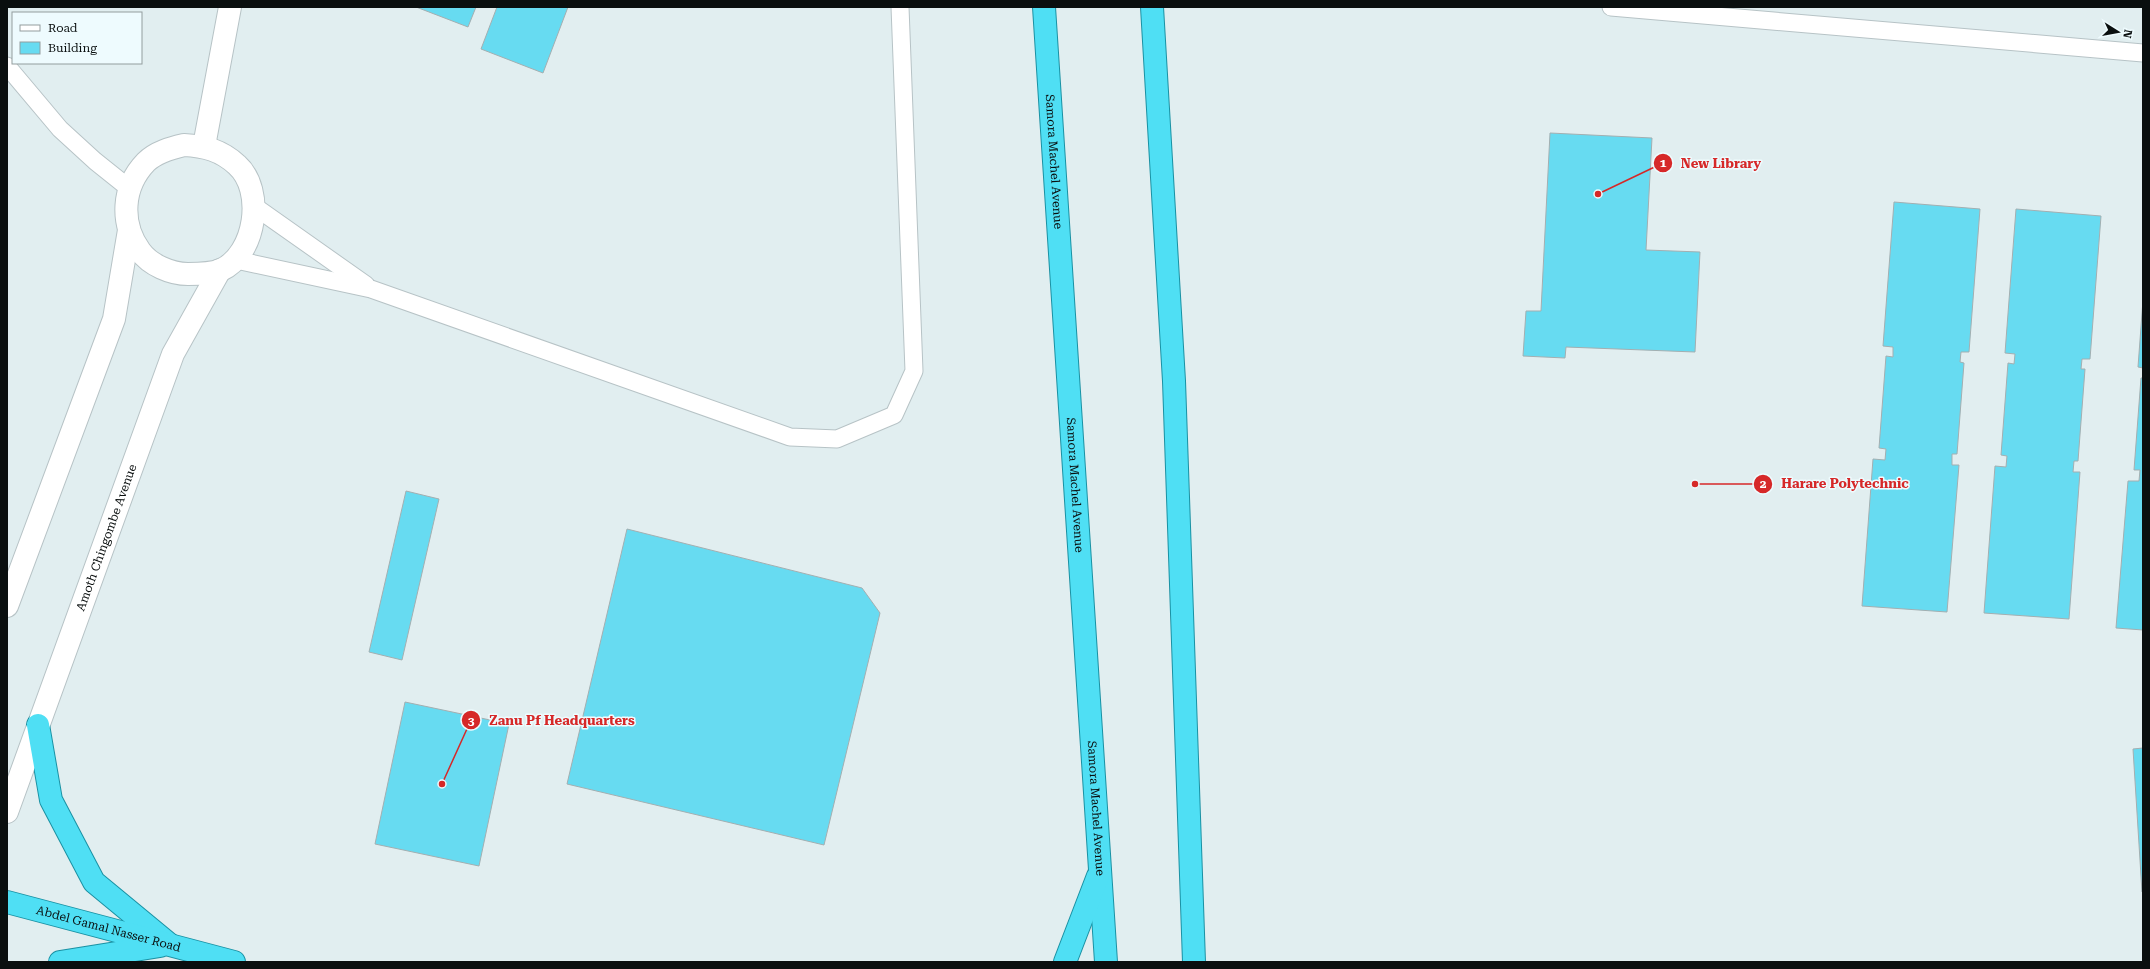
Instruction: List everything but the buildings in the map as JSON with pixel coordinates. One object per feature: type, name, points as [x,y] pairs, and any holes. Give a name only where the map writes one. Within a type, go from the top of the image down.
[{"type":"highway","name":"Samora Machel Avenue","points":[[1044,7],[1106,962]]},
{"type":"highway","points":[[1152,7],[1174,381],[1194,962]]},
{"type":"highway","points":[[38,725],[51,800],[94,882],[169,944]]},
{"type":"highway","points":[[1065,962],[1101,869]]},
{"type":"highway","name":"Abdel Gamal Nasser Road","points":[[7,902],[234,962]]},
{"type":"highway","points":[[60,962],[169,944]]},
{"type":"street","points":[[204,146],[230,7]]},
{"type":"street","points":[[7,606],[114,319],[128,230],[125,205],[134,178],[147,161],[166,149],[184,145],[204,146],[223,154],[238,166],[248,181],[254,206],[249,237],[228,265],[202,274],[179,274],[158,266],[140,252],[128,230]]},
{"type":"street","name":"Amoth Chingombe Avenue","points":[[7,812],[173,354],[228,265]]},
{"type":"lane","points":[[228,265],[371,289],[790,437],[837,439],[894,415],[914,371],[900,7]]},
{"type":"lane","points":[[1611,7],[2143,53]]},
{"type":"lane","points":[[7,66],[60,129],[94,161],[130,189]]},
{"type":"lane","points":[[254,206],[371,289]]},
{"type":"place","name":"New Library","points":[[1598,194]]},
{"type":"place","name":"Harare Polytechnic","points":[[1695,484]]},
{"type":"place","name":"Zanu Pf Headquarters","points":[[442,784]]}]
